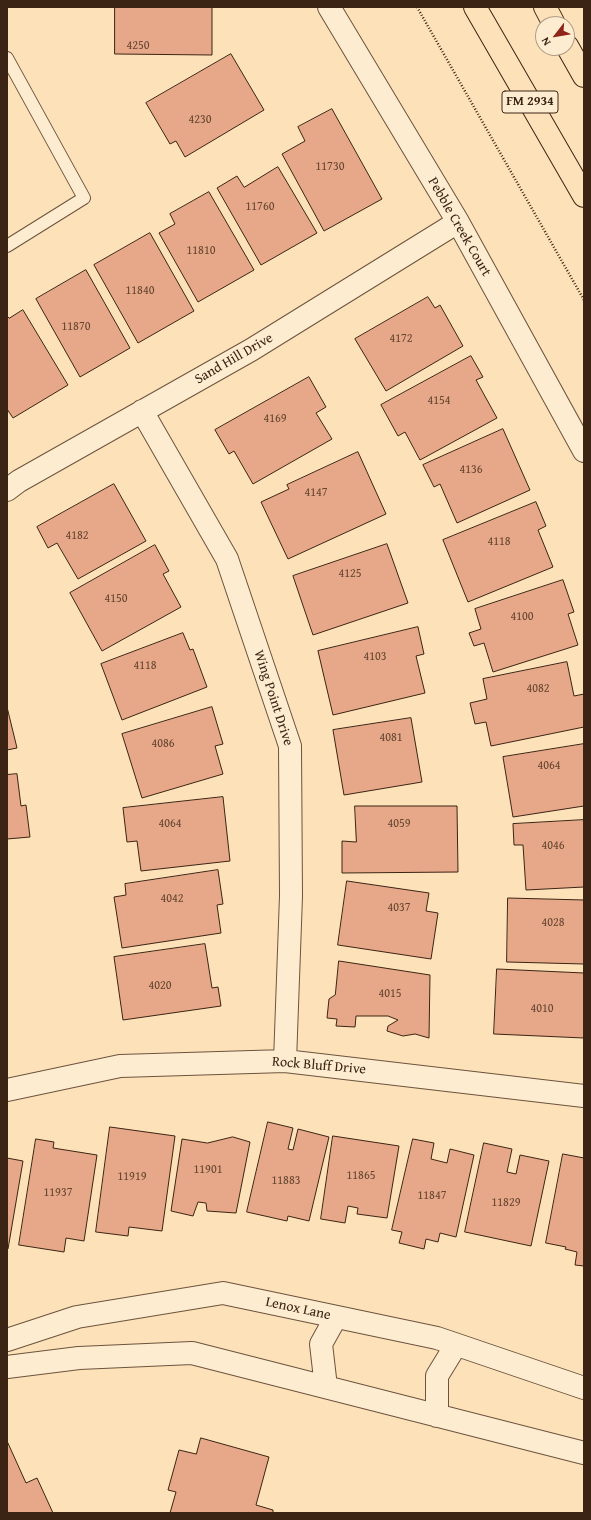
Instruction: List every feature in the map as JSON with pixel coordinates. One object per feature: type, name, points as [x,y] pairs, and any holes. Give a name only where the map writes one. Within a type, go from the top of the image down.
[{"type":"main road","name":"FM 2934","points":[[475,7],[584,196]]},
{"type":"main road","points":[[544,7],[549,16]]},
{"type":"main road","points":[[573,56],[584,76]]},
{"type":"street","name":"Pebble Creek Court","points":[[329,7],[458,222],[584,451]]},
{"type":"street","name":"Sand Hill Drive","points":[[7,490],[19,481],[251,350],[458,222]]},
{"type":"street","name":"Wing Point Drive","points":[[142,411],[227,559],[290,746],[291,896],[285,1061]]},
{"type":"street","name":"Rock Bluff Drive","points":[[7,1090],[120,1066],[285,1061],[584,1096]]},
{"type":"street","name":"Lenox Lane","points":[[7,1340],[77,1317],[224,1293],[437,1338],[584,1388]]},
{"type":"street","points":[[326,1387],[321,1344],[336,1317]]},
{"type":"street","points":[[437,1416],[437,1376],[456,1345]]},
{"type":"street","points":[[7,1367],[79,1358],[192,1354],[584,1453]]},
{"type":"lane","points":[[7,58],[84,198],[7,246]]},
{"type":"path","points":[[417,7],[584,300]]},
{"type":"building","points":[[115,7],[212,7],[212,55],[115,54]]},
{"type":"building","points":[[231,54],[264,110],[185,157],[176,141],[170,144],[146,103]]},
{"type":"building","points":[[332,109],[382,199],[324,231],[282,154],[305,141],[298,127]]},
{"type":"building","points":[[278,167],[317,233],[261,265],[217,188],[237,176],[244,187]]},
{"type":"building","points":[[209,192],[254,270],[198,302],[159,233],[175,224],[170,214]]},
{"type":"building","points":[[150,233],[194,311],[138,343],[94,265]]},
{"type":"building","points":[[86,270],[130,348],[80,377],[36,299]]},
{"type":"building","points":[[428,297],[435,308],[440,305],[463,346],[386,391],[355,339]]},
{"type":"building","points":[[23,310],[68,385],[13,418],[7,409],[7,316],[9,318]]},
{"type":"building","points":[[471,356],[483,377],[476,380],[497,418],[420,460],[405,432],[398,436],[381,405]]},
{"type":"building","points":[[309,377],[326,407],[316,413],[332,439],[253,484],[234,451],[229,454],[215,430]]},
{"type":"building","points":[[503,429],[530,490],[457,523],[440,484],[434,487],[423,465]]},
{"type":"building","points":[[358,452],[386,514],[288,559],[261,502],[289,489],[287,485]]},
{"type":"building","points":[[114,484],[146,541],[78,579],[57,543],[48,548],[37,527]]},
{"type":"building","points":[[536,502],[546,526],[538,530],[553,567],[468,602],[443,540]]},
{"type":"building","points":[[387,544],[408,603],[313,635],[293,576]]},
{"type":"building","points":[[155,545],[169,571],[163,574],[181,607],[102,651],[70,593]]},
{"type":"building","points":[[563,580],[574,612],[568,614],[578,645],[493,672],[484,643],[474,646],[469,633],[481,629],[475,609]]},
{"type":"building","points":[[418,627],[424,654],[416,656],[425,693],[333,715],[318,651]]},
{"type":"building","points":[[183,633],[190,650],[193,649],[207,687],[122,720],[101,664]]},
{"type":"building","points":[[567,662],[574,696],[584,694],[584,727],[491,746],[486,722],[475,724],[470,703],[487,699],[483,679]]},
{"type":"building","points":[[7,707],[17,748],[7,750]]},
{"type":"building","points":[[212,707],[223,744],[215,746],[223,774],[142,798],[122,734]]},
{"type":"building","points":[[411,718],[422,782],[344,795],[333,730]]},
{"type":"building","points":[[584,744],[584,806],[513,817],[503,757]]},
{"type":"building","points":[[17,774],[21,806],[26,805],[30,837],[7,839],[7,775]]},
{"type":"building","points":[[223,797],[230,861],[141,871],[137,841],[127,842],[123,808]]},
{"type":"building","points":[[355,806],[457,806],[458,872],[342,873],[342,841],[356,842]]},
{"type":"building","points":[[584,820],[584,887],[526,890],[523,845],[514,845],[513,824]]},
{"type":"building","points":[[218,870],[223,904],[217,905],[221,933],[122,948],[114,897],[126,895],[125,884]]},
{"type":"building","points":[[347,881],[429,893],[426,911],[438,913],[431,959],[338,945]]},
{"type":"building","points":[[508,898],[584,900],[584,964],[507,962]]},
{"type":"building","points":[[205,944],[212,988],[218,987],[221,1006],[123,1020],[114,957]]},
{"type":"building","points":[[339,961],[430,975],[429,1038],[415,1034],[403,1036],[387,1031],[388,1026],[398,1020],[388,1016],[356,1016],[355,1027],[336,1026],[337,1019],[327,1018],[329,999],[335,995]]},
{"type":"building","points":[[497,969],[584,973],[584,1038],[494,1034]]},
{"type":"building","points":[[268,1122],[293,1128],[288,1149],[293,1150],[298,1129],[329,1137],[309,1221],[288,1216],[287,1221],[247,1212]]},
{"type":"building","points":[[110,1127],[175,1136],[162,1231],[129,1227],[128,1236],[96,1232]]},
{"type":"building","points":[[333,1136],[399,1146],[387,1218],[357,1214],[358,1208],[348,1206],[345,1223],[321,1219]]},
{"type":"building","points":[[233,1137],[250,1142],[236,1213],[207,1211],[206,1203],[198,1202],[193,1216],[171,1211],[182,1139],[207,1143]]},
{"type":"building","points":[[36,1139],[54,1142],[53,1148],[97,1155],[84,1241],[66,1238],[64,1252],[19,1245]]},
{"type":"building","points":[[413,1139],[434,1143],[431,1159],[447,1163],[450,1149],[474,1155],[456,1237],[440,1233],[438,1242],[426,1239],[424,1249],[399,1243],[402,1232],[392,1230]]},
{"type":"building","points":[[484,1143],[512,1149],[507,1172],[516,1174],[520,1155],[549,1161],[531,1246],[465,1232]]},
{"type":"building","points":[[563,1154],[584,1158],[584,1266],[575,1265],[577,1252],[565,1249],[566,1247],[546,1243]]},
{"type":"building","points":[[7,1158],[23,1161],[8,1249],[7,1249]]},
{"type":"building","points":[[201,1438],[269,1457],[256,1505],[273,1510],[273,1513],[170,1513],[176,1492],[168,1490],[179,1450],[196,1454]]},
{"type":"building","points":[[7,1441],[26,1483],[37,1478],[53,1513],[7,1513]]}]
